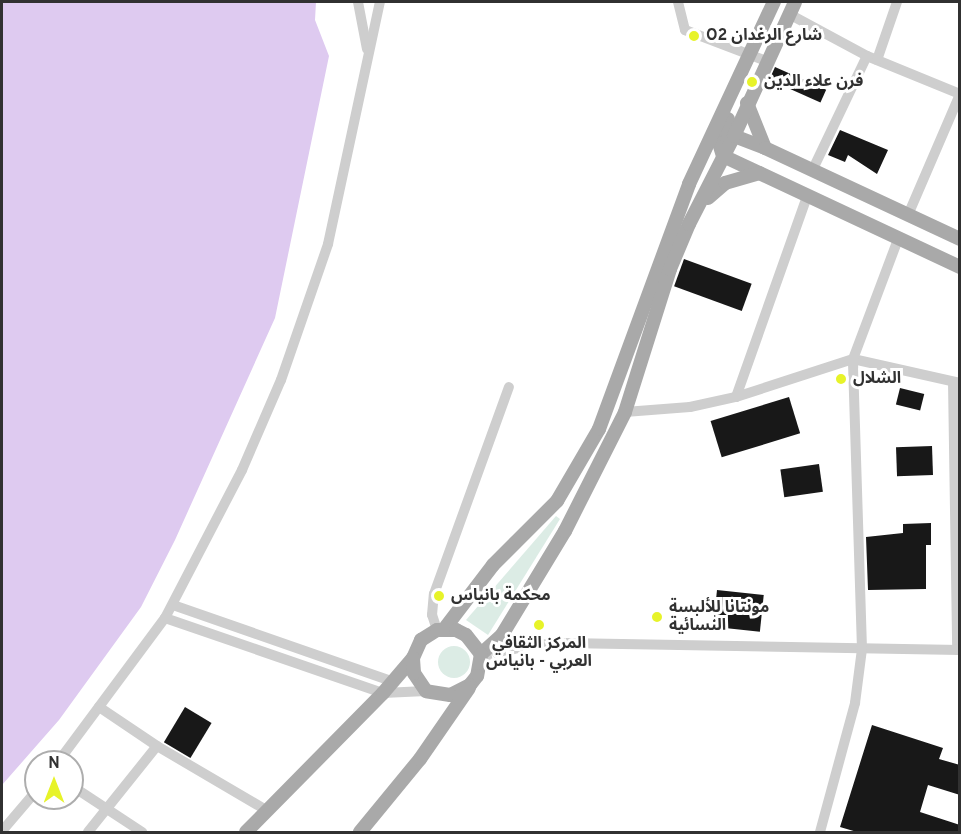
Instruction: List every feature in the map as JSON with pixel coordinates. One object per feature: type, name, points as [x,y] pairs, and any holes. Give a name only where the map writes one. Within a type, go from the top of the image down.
[{"type":"main road","points":[[246,832],[387,687],[412,658],[421,640],[441,629],[493,565],[557,501],[599,429],[689,184],[774,2]]},
{"type":"main road","points":[[360,832],[420,759],[470,685],[480,659],[502,636],[575,509],[625,412],[670,269],[792,8]]},
{"type":"main road","points":[[689,184],[700,173],[719,142],[746,80],[749,59]]},
{"type":"main road","points":[[747,102],[748,114],[765,148]]},
{"type":"main road","points":[[719,142],[734,136],[765,148],[960,239]]},
{"type":"main road","points":[[719,142],[723,156],[960,267]]},
{"type":"main road","points":[[700,206],[725,183],[760,173]]},
{"type":"main road","points":[[557,501],[575,509]]},
{"type":"main road","points":[[441,629],[466,635],[480,659]]},
{"type":"main road","points":[[412,658],[414,673],[426,691],[450,695],[470,685]]},
{"type":"street","points":[[358,2],[368,55]]},
{"type":"street","points":[[67,750],[165,618],[242,470],[306,315],[338,201],[380,2]]},
{"type":"street","points":[[678,2],[685,30],[695,37],[749,59],[766,61]]},
{"type":"street","points":[[813,170],[872,58],[897,2]]},
{"type":"street","points":[[792,8],[872,58],[960,94],[908,215]]},
{"type":"street","points":[[736,397],[807,196]]},
{"type":"street","points":[[820,832],[855,702],[862,649],[853,359],[898,239]]},
{"type":"street","points":[[480,659],[531,645],[565,643],[958,650],[956,382],[853,359],[736,397],[690,407],[625,412]]},
{"type":"street","points":[[441,629],[432,615],[434,594],[509,387]]},
{"type":"street","points":[[172,605],[387,687]]},
{"type":"street","points":[[165,618],[387,687],[426,691]]},
{"type":"street","points":[[99,707],[157,746],[268,811]]},
{"type":"street","points":[[88,832],[157,746]]},
{"type":"street","points":[[84,794],[142,832]]},
{"type":"street","points":[[2,831],[24,805]]},
{"type":"shaded area","points":[[2,2],[316,2],[315,20],[329,56],[275,318],[175,540],[141,607],[59,720],[33,750],[24,750],[24,760],[2,785]]},
{"type":"shaded area","points":[[556,516],[560,519],[488,635],[466,620]]},
{"type":"shaded area","points":[[454,646],[466,650],[470,662],[466,674],[454,678],[442,674],[438,662],[442,650]]},
{"type":"building","points":[[775,67],[826,90],[820,103],[769,80]]},
{"type":"building","points":[[840,130],[888,150],[877,174],[848,155],[845,162],[828,155]]},
{"type":"building","points":[[684,259],[752,284],[742,311],[674,286]]},
{"type":"building","points":[[900,388],[924,394],[920,411],[896,404]]},
{"type":"building","points":[[789,397],[800,433],[722,457],[711,421]]},
{"type":"building","points":[[932,446],[933,475],[897,476],[896,447]]},
{"type":"building","points":[[819,464],[823,492],[784,497],[780,469]]},
{"type":"building","points":[[931,523],[931,545],[926,545],[926,589],[868,590],[866,537],[903,533],[903,524]]},
{"type":"building","points":[[717,590],[764,595],[760,632],[713,627]]},
{"type":"building","points":[[185,707],[212,723],[190,758],[164,742]]},
{"type":"building","points":[[872,725],[943,748],[939,759],[960,765],[960,795],[928,785],[920,812],[960,825],[960,832],[857,832],[840,827]]},
{"type":"place","name":"O2 شارع الرغدان","points":[[694,36]]},
{"type":"place","name":"فرن علاء الدين","points":[[752,82]]},
{"type":"place","name":"الشلال","points":[[841,379]]},
{"type":"place","name":"محكمة بانياس","points":[[439,596]]},
{"type":"place","name":"مونتانا للألبسة النسائية","points":[[657,617]]},
{"type":"place","name":"المركز الثقافي العربي - بانياس","points":[[539,625]]}]
